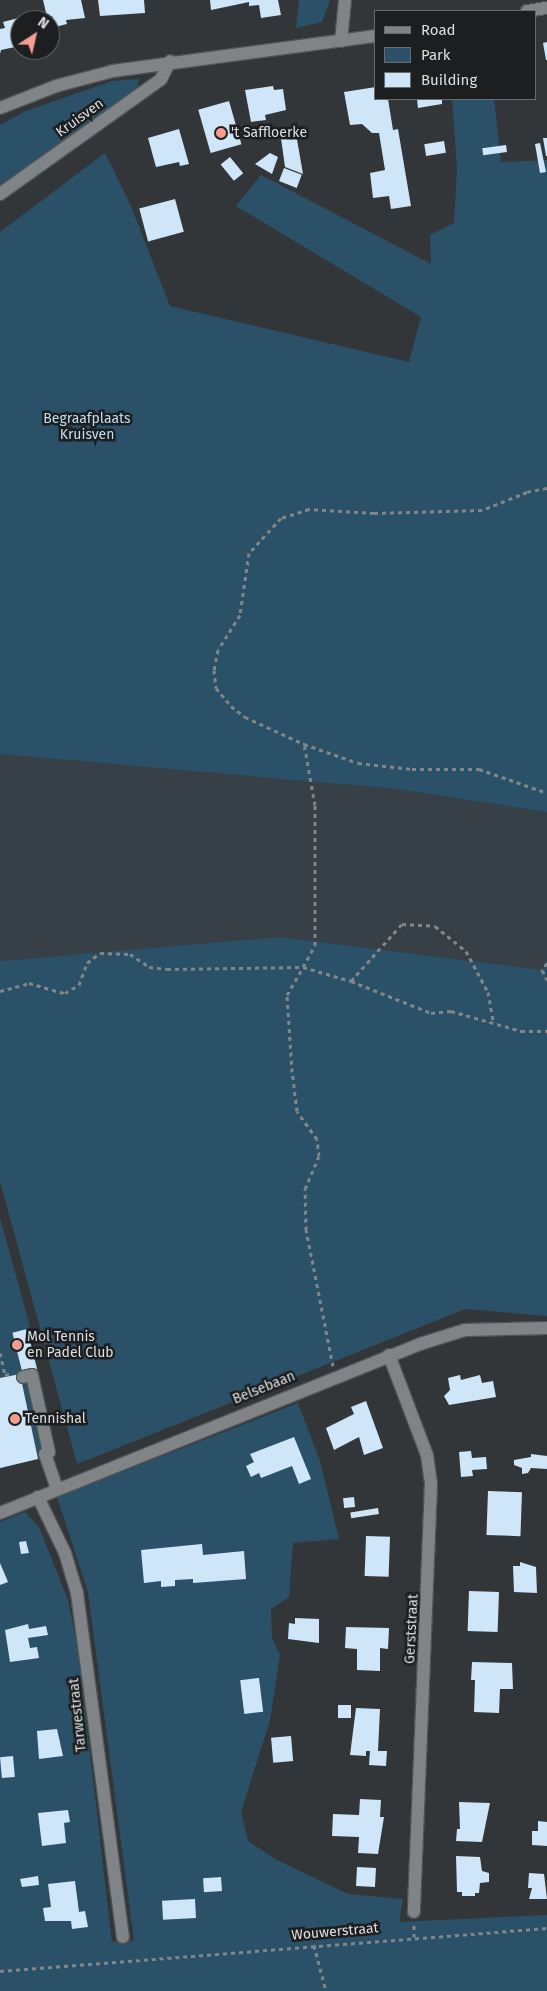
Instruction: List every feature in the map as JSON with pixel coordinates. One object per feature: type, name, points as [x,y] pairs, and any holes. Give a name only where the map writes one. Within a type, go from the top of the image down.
[{"type":"street","points":[[341,41],[345,0]]},
{"type":"street","points":[[534,10],[547,8]]},
{"type":"street","name":"Kruisven","points":[[0,108],[56,86],[170,61],[236,57],[374,36]]},
{"type":"street","name":"Kruisven","points":[[0,194],[161,79],[170,61]]},
{"type":"street","name":"Belsebaan","points":[[0,1512],[389,1355],[464,1330],[547,1328]]},
{"type":"street","name":"Gerststraat","points":[[389,1355],[426,1455],[431,1484],[414,1912]]},
{"type":"street","points":[[18,1375],[32,1375],[49,1452],[45,1454],[57,1490]]},
{"type":"street","name":"Tarwestraat","points":[[38,1498],[65,1553],[77,1593],[123,1937]]},
{"type":"path","points":[[547,488],[527,492],[482,510],[374,513],[309,510],[281,518],[249,553],[240,615],[218,650],[214,670],[216,688],[245,717],[304,744],[358,763],[412,768],[479,769],[547,793]]},
{"type":"path","points":[[304,744],[315,805],[315,945],[287,995],[292,1072],[297,1111],[317,1139],[319,1156],[305,1189],[306,1230],[335,1376]]},
{"type":"path","points":[[351,980],[402,924],[436,926],[466,951],[488,992],[493,1022]]},
{"type":"path","points":[[0,991],[29,983],[65,993],[79,985],[88,963],[100,953],[130,954],[149,967],[167,969],[303,967],[351,980],[431,1013],[452,1011],[521,1031],[547,1031]]},
{"type":"path","points":[[547,963],[542,970],[547,980]]},
{"type":"path","points":[[0,1353],[5,1375],[18,1375]]},
{"type":"path","name":"Wouwerstraat","points":[[0,1970],[126,1958],[188,1957],[314,1945],[547,1928]]},
{"type":"path","points":[[314,1945],[326,1991]]},
{"type":"shaded area","points":[[0,754],[397,789],[547,812],[547,959],[542,970],[280,937],[0,961]]},
{"type":"green space","points":[[299,0],[330,0],[322,22],[296,28]]},
{"type":"green space","points":[[139,79],[137,90],[0,186],[0,125],[26,111],[112,81]]},
{"type":"green space","name":"Begraafplaats Kruisven","points":[[452,100],[494,100],[501,162],[547,160],[547,812],[397,789],[0,754],[0,232],[105,153],[130,204],[170,306],[409,362],[421,317],[236,206],[261,175],[431,264],[430,235],[454,223],[457,169]]},
{"type":"green space","points":[[280,937],[542,970],[547,959],[547,1316],[465,1309],[77,1464],[0,1181],[0,961]]},
{"type":"green space","name":"Mol Tennis en Padel Club","points":[[0,1218],[28,1319],[54,1454],[0,1469]]},
{"type":"green space","points":[[298,1403],[320,1461],[339,1539],[293,1543],[289,1597],[271,1609],[272,1638],[280,1655],[270,1720],[241,1812],[248,1841],[277,1860],[348,1894],[403,1899],[399,1922],[547,1915],[547,1991],[0,1991],[0,1522],[25,1512],[39,1527],[68,1600],[78,1651],[112,1942],[134,1941],[88,1592],[57,1497]]},
{"type":"building","points":[[43,0],[81,0],[85,18],[66,20],[67,24],[60,26],[60,10],[45,10]]},
{"type":"building","points":[[98,0],[144,0],[145,13],[100,16]]},
{"type":"building","points":[[210,0],[278,0],[281,15],[261,18],[259,5],[249,6],[249,2],[211,10]]},
{"type":"building","points":[[10,20],[10,48],[1,50],[0,54],[0,29],[5,28],[3,22]]},
{"type":"building","points":[[547,42],[547,60],[546,60],[543,43]]},
{"type":"building","points":[[273,86],[274,90],[283,89],[286,110],[265,115],[266,120],[251,122],[245,90]]},
{"type":"building","points":[[374,87],[374,100],[388,100],[393,130],[398,129],[411,206],[391,209],[389,196],[373,198],[370,173],[385,170],[379,133],[372,133],[362,124],[350,125],[344,92]]},
{"type":"building","points":[[417,100],[442,100],[442,104],[418,108]]},
{"type":"building","name":"'t Saffloerke","points":[[229,101],[241,144],[211,153],[198,110]]},
{"type":"building","points":[[295,128],[303,174],[285,167],[280,131]]},
{"type":"building","points":[[179,129],[189,164],[180,166],[179,162],[156,167],[148,138]]},
{"type":"building","points":[[543,138],[547,138],[547,156],[546,156]]},
{"type":"building","points":[[444,141],[446,153],[426,156],[424,144]]},
{"type":"building","points":[[540,143],[546,172],[540,173],[535,144]]},
{"type":"building","points":[[506,145],[507,152],[483,155],[482,148]]},
{"type":"building","points":[[270,153],[278,157],[272,174],[255,164]]},
{"type":"building","points":[[230,157],[243,173],[234,181],[221,165]]},
{"type":"building","points":[[284,168],[302,175],[297,188],[279,181]]},
{"type":"building","points":[[175,199],[184,232],[148,241],[139,209]]},
{"type":"building","points":[[27,1329],[37,1370],[23,1373],[12,1333]]},
{"type":"building","name":"Tennishal","points":[[20,1374],[38,1459],[0,1468],[0,1378]]},
{"type":"building","points":[[460,1375],[461,1380],[480,1375],[482,1383],[493,1381],[496,1397],[449,1405],[444,1396],[450,1390],[448,1378]]},
{"type":"building","points":[[366,1401],[383,1448],[364,1455],[359,1437],[334,1450],[326,1428],[354,1414],[351,1407]]},
{"type":"building","points":[[294,1437],[311,1479],[299,1484],[292,1466],[261,1478],[259,1473],[251,1477],[246,1466],[254,1462],[250,1454]]},
{"type":"building","points":[[471,1451],[472,1458],[486,1457],[487,1469],[472,1470],[473,1476],[461,1477],[459,1452]]},
{"type":"building","points":[[531,1454],[547,1456],[547,1469],[531,1468],[528,1473],[522,1474],[522,1468],[514,1465],[514,1460],[531,1457]]},
{"type":"building","points":[[488,1491],[522,1492],[520,1536],[486,1535]]},
{"type":"building","points":[[354,1497],[355,1507],[344,1508],[343,1498]]},
{"type":"building","points":[[378,1508],[379,1514],[351,1518],[350,1512]]},
{"type":"building","points":[[366,1536],[390,1537],[389,1577],[365,1576]]},
{"type":"building","points":[[26,1541],[29,1553],[21,1554],[19,1542]]},
{"type":"building","points":[[202,1544],[203,1555],[244,1551],[246,1579],[193,1583],[193,1579],[175,1580],[175,1586],[161,1587],[161,1581],[144,1583],[141,1550]]},
{"type":"building","points":[[520,1562],[536,1567],[537,1593],[514,1592],[513,1566],[520,1566]]},
{"type":"building","points":[[0,1563],[8,1582],[0,1585]]},
{"type":"building","points":[[469,1591],[499,1592],[498,1632],[468,1631]]},
{"type":"building","points":[[295,1618],[319,1619],[319,1643],[288,1639],[289,1623],[295,1624]]},
{"type":"building","points":[[28,1624],[29,1629],[46,1626],[48,1635],[28,1638],[30,1648],[37,1647],[39,1658],[10,1662],[5,1630]]},
{"type":"building","points":[[346,1627],[389,1628],[388,1649],[380,1648],[380,1671],[357,1670],[357,1649],[345,1648]]},
{"type":"building","points":[[472,1662],[512,1663],[513,1689],[500,1689],[499,1713],[474,1712],[475,1680],[471,1680]]},
{"type":"building","points":[[259,1678],[263,1712],[244,1714],[240,1680]]},
{"type":"building","points":[[338,1705],[351,1705],[351,1718],[338,1718]]},
{"type":"building","points":[[356,1708],[380,1709],[378,1751],[387,1751],[386,1766],[369,1765],[370,1751],[366,1751],[366,1756],[350,1755]]},
{"type":"building","points":[[57,1729],[63,1756],[39,1759],[37,1731]]},
{"type":"building","points":[[291,1736],[293,1761],[273,1763],[271,1738]]},
{"type":"building","points":[[13,1756],[15,1777],[2,1778],[0,1757]]},
{"type":"building","points":[[360,1799],[381,1800],[380,1817],[384,1817],[378,1854],[358,1853],[359,1837],[332,1836],[333,1814],[359,1815]]},
{"type":"building","points":[[459,1802],[490,1803],[482,1842],[456,1841],[457,1829],[460,1829]]},
{"type":"building","points":[[68,1810],[70,1822],[64,1823],[66,1843],[42,1846],[38,1813]]},
{"type":"building","points":[[538,1821],[547,1822],[547,1846],[532,1845],[532,1831],[538,1831]]},
{"type":"building","points":[[456,1856],[480,1857],[482,1871],[489,1873],[489,1882],[480,1883],[479,1893],[475,1893],[475,1896],[462,1896],[462,1892],[457,1892]]},
{"type":"building","points":[[357,1867],[376,1868],[375,1887],[356,1886]]},
{"type":"building","points":[[529,1873],[544,1874],[547,1899],[529,1899],[532,1888],[528,1888]]},
{"type":"building","points":[[38,1876],[39,1885],[22,1887],[20,1879]]},
{"type":"building","points":[[221,1877],[222,1891],[204,1892],[203,1878]]},
{"type":"building","points":[[75,1881],[79,1912],[85,1911],[88,1927],[72,1929],[71,1921],[45,1921],[43,1908],[51,1907],[48,1884]]},
{"type":"building","points":[[195,1899],[196,1918],[163,1920],[162,1901]]},
{"type":"place","name":"'t Saffloerke","points":[[221,133]]},
{"type":"place","name":"Mol Tennis en Padel Club","points":[[17,1345]]},
{"type":"place","name":"Tennishal","points":[[15,1419]]}]
